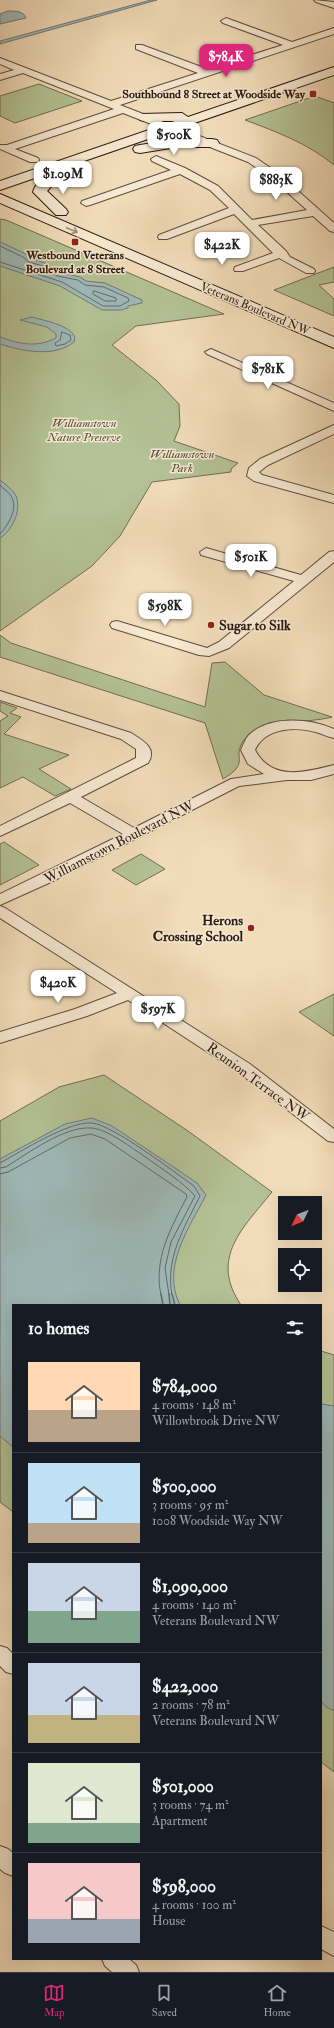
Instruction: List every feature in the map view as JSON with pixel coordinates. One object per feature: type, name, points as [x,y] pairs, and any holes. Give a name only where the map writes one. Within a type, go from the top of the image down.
[{"type":"main road","points":[[2,188],[60,165],[334,71]]},
{"type":"main road","points":[[2,188],[52,178],[334,81]]},
{"type":"main road","points":[[145,117],[179,117],[213,112]]},
{"type":"main road","points":[[135,150],[177,143],[212,143]]},
{"type":"main road","points":[[52,178],[41,188],[40,192],[61,212]]},
{"type":"main road","name":"Veterans Boulevard NW","points":[[2,188],[334,329]]},
{"type":"main road","name":"Veterans Boulevard NW","points":[[2,188],[36,214],[334,343]]},
{"type":"main road","points":[[0,207],[13,208],[36,214]]},
{"type":"street","points":[[319,0],[334,5]]},
{"type":"street","points":[[226,21],[293,45]]},
{"type":"street","points":[[112,104],[334,32]]},
{"type":"street","points":[[139,47],[208,73]]},
{"type":"street","points":[[0,61],[240,154],[263,166],[334,229]]},
{"type":"street","points":[[0,77],[24,70]]},
{"type":"street","points":[[4,147],[124,110]]},
{"type":"street","points":[[4,147],[34,160]]},
{"type":"street","points":[[156,159],[181,170],[214,188],[291,262],[310,271]]},
{"type":"street","points":[[86,204],[181,170]]},
{"type":"street","points":[[163,236],[237,209]]},
{"type":"street","points":[[248,220],[313,210]]},
{"type":"street","points":[[239,269],[282,253]]},
{"type":"street","points":[[211,352],[334,407]]},
{"type":"street","points":[[334,429],[257,466],[253,471],[253,476],[334,499]]},
{"type":"street","points":[[206,552],[303,580]]},
{"type":"street","points":[[117,625],[192,649],[209,652],[224,645],[334,555]]},
{"type":"street","points":[[0,695],[126,736],[143,747],[143,760],[0,832]]},
{"type":"street","points":[[334,719],[278,727],[263,732],[249,745],[250,756],[253,761],[266,770],[295,776],[334,780]]},
{"type":"street","points":[[300,725],[322,729],[334,734]]},
{"type":"street","points":[[236,782],[250,756]]},
{"type":"street","points":[[295,776],[323,774],[334,769]]},
{"type":"street","name":"Williamstown Boulevard NW","points":[[0,900],[236,782],[295,776]]},
{"type":"street","points":[[71,797],[134,834]]},
{"type":"street","name":"Reunion Terrace NW","points":[[0,911],[244,1068],[334,1137]]},
{"type":"street","points":[[0,1038],[28,1027],[86,1012],[128,994]]},
{"type":"street","points":[[0,1654],[12,1665]]},
{"type":"street","points":[[0,1855],[12,1866]]},
{"type":"street","points":[[322,1935],[334,1946]]},
{"type":"street","points":[[114,1960],[128,1972]]},
{"type":"green space","points":[[39,84],[82,101],[15,123],[0,116],[0,96]]},
{"type":"green space","points":[[315,96],[334,103],[334,165],[324,157],[302,144],[245,120]]},
{"type":"green space","name":"Williamstown Nature Preserve","points":[[0,219],[6,220],[224,314],[136,326],[112,345],[156,380],[179,404],[180,426],[174,441],[238,463],[231,469],[231,472],[152,482],[120,536],[92,566],[0,631]]},
{"type":"green space","points":[[334,267],[334,282],[319,285],[334,299],[334,316],[274,290]]},
{"type":"green space","points":[[0,635],[11,643],[205,707],[212,663],[225,662],[264,695],[332,717],[283,723],[259,729],[249,735],[242,743],[239,753],[239,765],[231,774],[223,779],[205,723],[0,657]]},
{"type":"green space","points":[[0,702],[17,708],[10,713],[21,717],[4,734],[69,755],[39,769],[71,789],[55,796],[23,777],[0,788],[0,721],[8,716],[0,711]]},
{"type":"green space","points":[[4,842],[39,865],[0,885],[0,844]]},
{"type":"green space","points":[[141,854],[165,869],[136,885],[112,870]]},
{"type":"green space","points":[[334,994],[334,1036],[299,1012]]},
{"type":"green space","points":[[104,1075],[188,1131],[272,1192],[241,1231],[229,1258],[228,1273],[232,1288],[240,1304],[12,1304],[12,1511],[0,1502],[0,1121],[59,1087]]},
{"type":"green space","points":[[322,1351],[334,1355],[334,1772],[322,1763]]},
{"type":"water","points":[[151,0],[157,0],[0,44],[0,41]]},
{"type":"water","points":[[8,11],[16,11],[23,14],[26,18],[0,24],[0,14]]},
{"type":"water","points":[[0,242],[26,254],[30,258],[45,263],[58,272],[80,277],[86,281],[105,283],[142,300],[142,303],[128,306],[128,308],[121,310],[102,310],[60,286],[0,266]]},
{"type":"water","points":[[32,317],[62,326],[75,337],[74,342],[66,347],[48,352],[28,351],[0,344],[0,337],[14,342],[28,344],[42,343],[56,338],[56,334],[47,327],[20,320]]},
{"type":"water","points":[[0,480],[15,494],[18,507],[15,520],[0,538]]},
{"type":"water","points":[[92,1118],[112,1126],[197,1183],[206,1195],[185,1234],[175,1262],[175,1291],[180,1304],[12,1304],[12,1446],[0,1436],[0,1159],[65,1124]]},
{"type":"water","points":[[322,1404],[334,1406],[334,1711],[326,1707],[322,1702]]},
{"type":"place","name":"Southbound 8 Street at Woodside Way","points":[[313,94]]},
{"type":"place","name":"Westbound Veterans Boulevard at 8 Street","points":[[75,242]]},
{"type":"place","name":"Sugar to Silk","points":[[211,625]]},
{"type":"place","name":"Herons Crossing School","points":[[251,928]]},
{"type":"park label","name":"Williamstown Park","points":[[182,461]]}]
